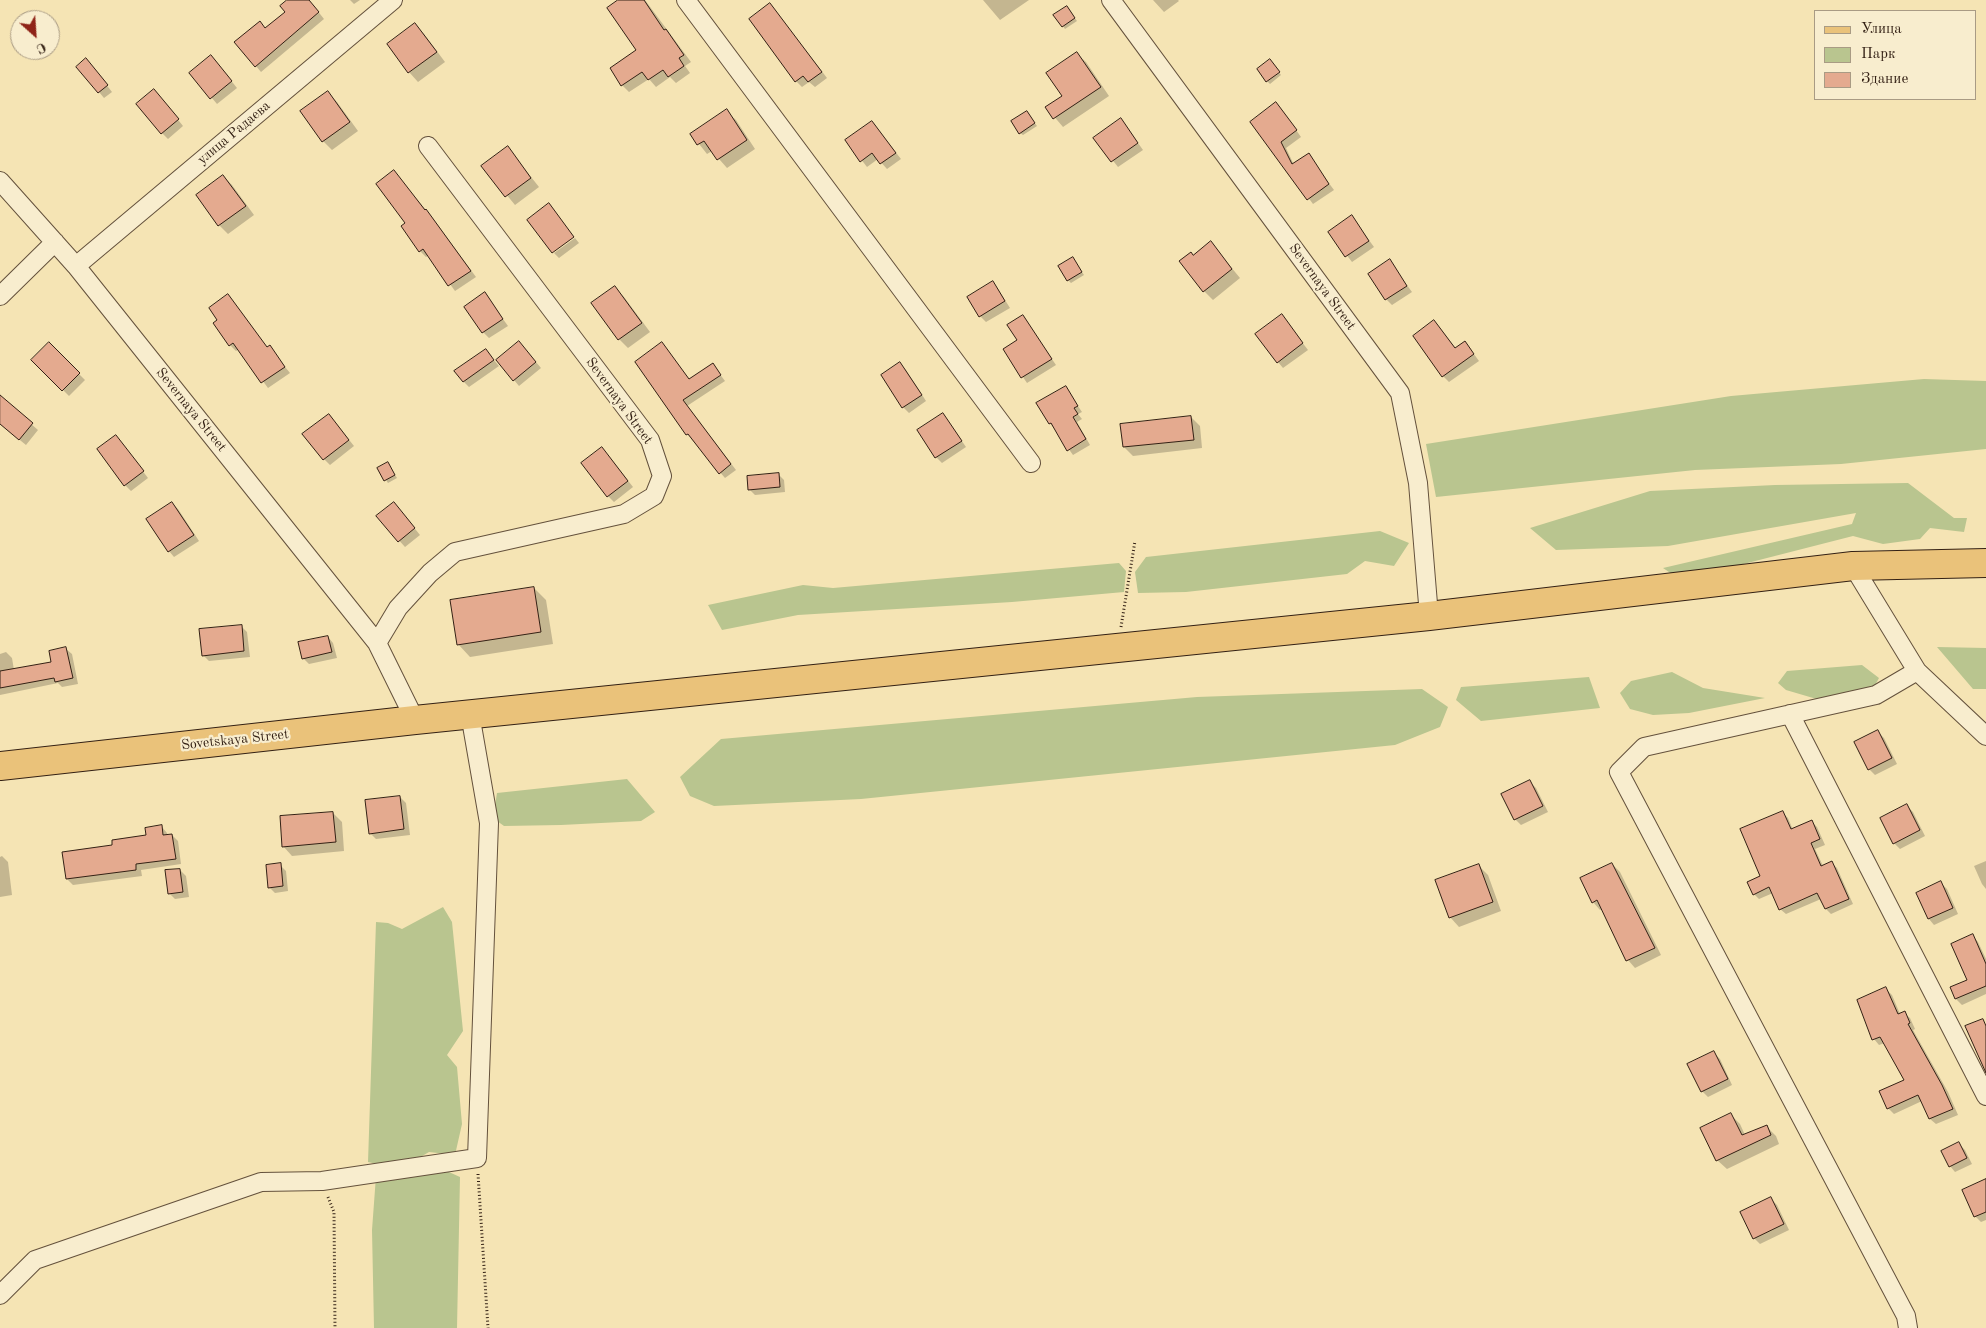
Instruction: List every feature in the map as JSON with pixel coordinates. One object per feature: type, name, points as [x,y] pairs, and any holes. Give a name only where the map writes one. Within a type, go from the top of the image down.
[{"type":"main road","name":"Sovetskaya Street","points":[[0,766],[470,714],[1429,616],[1853,566],[1986,563]]},
{"type":"street","name":"улица Радаева","points":[[76,266],[393,0]]},
{"type":"street","points":[[686,0],[1031,463]]},
{"type":"street","name":"Severnaya Street","points":[[1111,0],[1400,393],[1418,483],[1429,616]]},
{"type":"street","name":"Severnaya Street","points":[[377,643],[398,608],[430,573],[455,552],[624,514],[654,496],[662,476],[650,440],[428,146]]},
{"type":"street","name":"Severnaya Street","points":[[0,181],[76,266],[377,643],[415,720]]},
{"type":"street","points":[[0,296],[55,242]]},
{"type":"street","points":[[1853,566],[1917,671],[1986,736]]},
{"type":"street","points":[[1908,1328],[1906,1316],[1619,772],[1644,747],[1876,695],[1917,671]]},
{"type":"street","points":[[0,1295],[35,1260],[261,1182],[322,1181],[477,1158],[489,823],[470,714]]},
{"type":"street","points":[[1790,714],[1986,1096]]},
{"type":"path","points":[[1118,648],[1135,541]]},
{"type":"path","points":[[477,1158],[488,1328]]},
{"type":"path","points":[[322,1181],[334,1212],[336,1328]]},
{"type":"green space","points":[[1924,379],[1986,381],[1986,449],[1841,464],[1695,470],[1436,497],[1426,444],[1731,396]]},
{"type":"green space","points":[[1908,483],[1954,518],[1967,518],[1964,532],[1930,528],[1920,539],[1883,544],[1853,536],[1681,580],[1663,568],[1852,524],[1856,513],[1668,546],[1556,550],[1530,528],[1650,491],[1775,485]]},
{"type":"green space","points":[[1380,531],[1409,543],[1394,566],[1365,561],[1347,574],[1186,592],[1138,593],[1135,572],[1146,557]]},
{"type":"green space","points":[[1119,563],[1126,571],[1124,592],[1012,602],[798,615],[722,630],[708,605],[803,585],[833,588]]},
{"type":"green space","points":[[1937,647],[1986,648],[1986,689],[1973,689]]},
{"type":"green space","points":[[1862,665],[1879,678],[1873,689],[1820,700],[1786,690],[1778,683],[1787,671]]},
{"type":"green space","points":[[1672,672],[1703,688],[1765,698],[1689,713],[1653,715],[1630,709],[1620,693],[1631,681]]},
{"type":"green space","points":[[1589,677],[1600,708],[1481,721],[1456,700],[1461,687]]},
{"type":"green space","points":[[1422,689],[1448,707],[1440,727],[1395,745],[861,799],[714,806],[690,796],[680,777],[721,739],[1197,697]]},
{"type":"green space","points":[[627,779],[655,812],[641,821],[504,826],[493,818],[497,793]]},
{"type":"green space","points":[[443,907],[452,922],[463,1031],[447,1055],[457,1067],[462,1124],[455,1155],[429,1152],[400,1169],[368,1162],[376,922],[388,923],[402,929]]},
{"type":"green space","points":[[431,1164],[460,1177],[457,1328],[374,1328],[372,1230],[376,1176],[410,1177]]},
{"type":"building","points":[[287,0],[309,0],[319,12],[255,67],[234,42],[260,21],[265,28],[285,12],[280,6]]},
{"type":"building","points":[[618,0],[644,0],[684,55],[679,58],[684,66],[668,77],[663,70],[648,80],[642,72],[621,86],[610,68],[636,50],[607,8]]},
{"type":"building","points":[[770,3],[822,72],[808,82],[803,76],[795,82],[749,19]]},
{"type":"building","points":[[1067,6],[1075,18],[1062,27],[1053,15]]},
{"type":"building","points":[[415,23],[437,52],[408,73],[387,44]]},
{"type":"building","points":[[1077,52],[1101,87],[1053,119],[1045,107],[1062,96],[1046,73]]},
{"type":"building","points":[[211,55],[232,81],[210,99],[189,73]]},
{"type":"building","points":[[86,58],[108,85],[98,93],[76,67]]},
{"type":"building","points":[[1270,59],[1280,72],[1266,82],[1257,69]]},
{"type":"building","points":[[154,89],[179,119],[161,134],[136,104]]},
{"type":"building","points":[[328,91],[350,122],[322,142],[300,111]]},
{"type":"building","points":[[1276,102],[1297,130],[1281,142],[1292,164],[1309,153],[1329,184],[1307,200],[1250,122]]},
{"type":"building","points":[[727,109],[747,140],[717,160],[704,141],[697,145],[690,134]]},
{"type":"building","points":[[1027,111],[1035,123],[1019,134],[1011,121]]},
{"type":"building","points":[[1121,118],[1138,143],[1111,162],[1093,138]]},
{"type":"building","points":[[872,121],[896,153],[880,164],[872,153],[860,162],[845,140]]},
{"type":"building","points":[[508,146],[531,178],[505,197],[481,166]]},
{"type":"building","points":[[394,170],[426,209],[471,271],[448,286],[423,249],[419,252],[401,226],[405,223],[376,184]]},
{"type":"building","points":[[223,175],[246,206],[218,226],[196,195]]},
{"type":"building","points":[[549,203],[574,237],[552,253],[527,220]]},
{"type":"building","points":[[1352,215],[1369,241],[1345,257],[1328,232]]},
{"type":"building","points":[[1211,241],[1232,269],[1203,292],[1179,261],[1191,252],[1193,255]]},
{"type":"building","points":[[1073,257],[1082,272],[1067,281],[1058,266]]},
{"type":"building","points":[[1390,259],[1407,286],[1385,300],[1368,274]]},
{"type":"building","points":[[993,281],[1005,301],[979,317],[967,297]]},
{"type":"building","points":[[615,286],[642,323],[618,340],[591,303]]},
{"type":"building","points":[[485,292],[503,319],[482,333],[464,307]]},
{"type":"building","points":[[228,294],[267,347],[270,345],[285,367],[261,383],[233,343],[229,346],[213,323],[217,320],[209,308]]},
{"type":"building","points":[[1282,314],[1303,343],[1277,363],[1255,334]]},
{"type":"building","points":[[1023,315],[1052,359],[1021,378],[1003,349],[1017,340],[1007,325]]},
{"type":"building","points":[[1434,320],[1455,348],[1465,341],[1474,354],[1442,377],[1413,336]]},
{"type":"building","points":[[519,341],[536,362],[513,381],[496,360]]},
{"type":"building","points":[[49,342],[80,373],[62,391],[31,360]]},
{"type":"building","points":[[662,342],[689,379],[713,363],[721,375],[683,400],[731,464],[719,474],[688,434],[686,435],[635,362]]},
{"type":"building","points":[[486,349],[494,360],[463,382],[454,371]]},
{"type":"building","points":[[900,362],[922,395],[902,408],[881,375]]},
{"type":"building","points":[[1066,386],[1078,406],[1074,408],[1078,414],[1073,417],[1086,439],[1067,451],[1051,423],[1049,424],[1036,403]]},
{"type":"building","points":[[0,395],[33,423],[19,440],[0,424]]},
{"type":"building","points":[[943,413],[962,441],[935,458],[917,430]]},
{"type":"building","points":[[329,414],[349,440],[323,460],[302,434]]},
{"type":"building","points":[[1191,416],[1194,440],[1123,447],[1120,424]]},
{"type":"building","points":[[116,435],[144,471],[124,486],[97,449]]},
{"type":"building","points":[[602,447],[628,481],[607,497],[581,463]]},
{"type":"building","points":[[388,462],[395,475],[384,481],[377,468]]},
{"type":"building","points":[[779,473],[780,487],[748,490],[747,476]]},
{"type":"building","points":[[172,502],[194,535],[168,552],[146,519]]},
{"type":"building","points":[[394,502],[415,528],[398,542],[376,516]]},
{"type":"building","points":[[534,587],[541,632],[457,645],[450,600]]},
{"type":"building","points":[[242,625],[244,651],[202,656],[199,629]]},
{"type":"building","points":[[328,636],[332,652],[302,659],[298,642]]},
{"type":"building","points":[[66,647],[73,678],[55,682],[54,678],[0,688],[0,671],[51,662],[49,651]]},
{"type":"building","points":[[1878,730],[1892,758],[1868,770],[1854,742]]},
{"type":"building","points":[[1530,780],[1543,806],[1514,820],[1501,794]]},
{"type":"building","points":[[400,796],[404,829],[369,834],[365,800]]},
{"type":"building","points":[[1907,804],[1920,830],[1893,844],[1880,818]]},
{"type":"building","points":[[1783,811],[1791,829],[1812,820],[1820,839],[1811,843],[1821,866],[1832,861],[1849,899],[1825,909],[1817,893],[1779,910],[1769,887],[1753,895],[1747,882],[1760,876],[1740,829]]},
{"type":"building","points":[[333,812],[336,842],[282,847],[280,816]]},
{"type":"building","points":[[162,825],[163,835],[172,834],[176,859],[136,864],[136,870],[66,879],[62,852],[112,845],[112,840],[146,835],[145,828]]},
{"type":"building","points":[[281,863],[283,886],[268,888],[266,865]]},
{"type":"building","points":[[1612,863],[1655,948],[1626,961],[1597,900],[1592,903],[1580,878]]},
{"type":"building","points":[[1479,864],[1493,902],[1449,918],[1435,880]]},
{"type":"building","points":[[180,869],[183,892],[168,894],[165,870]]},
{"type":"building","points":[[1941,881],[1953,908],[1928,919],[1916,893]]},
{"type":"building","points":[[1973,934],[1986,964],[1986,986],[1955,999],[1950,987],[1967,980],[1951,944]]},
{"type":"building","points":[[1886,987],[1898,1014],[1905,1011],[1910,1023],[1908,1024],[1942,1085],[1953,1109],[1929,1119],[1918,1095],[1887,1109],[1879,1091],[1904,1080],[1880,1037],[1872,1040],[1857,1000]]},
{"type":"building","points":[[1983,1019],[1986,1026],[1986,1073],[1965,1026]]},
{"type":"building","points":[[1714,1051],[1728,1079],[1701,1092],[1687,1064]]},
{"type":"building","points":[[1731,1113],[1742,1135],[1767,1125],[1771,1135],[1716,1161],[1700,1128]]},
{"type":"building","points":[[1959,1142],[1967,1158],[1949,1167],[1941,1151]]},
{"type":"building","points":[[1986,1179],[1986,1212],[1974,1217],[1962,1190]]},
{"type":"building","points":[[1771,1197],[1784,1224],[1753,1239],[1740,1212]]}]
